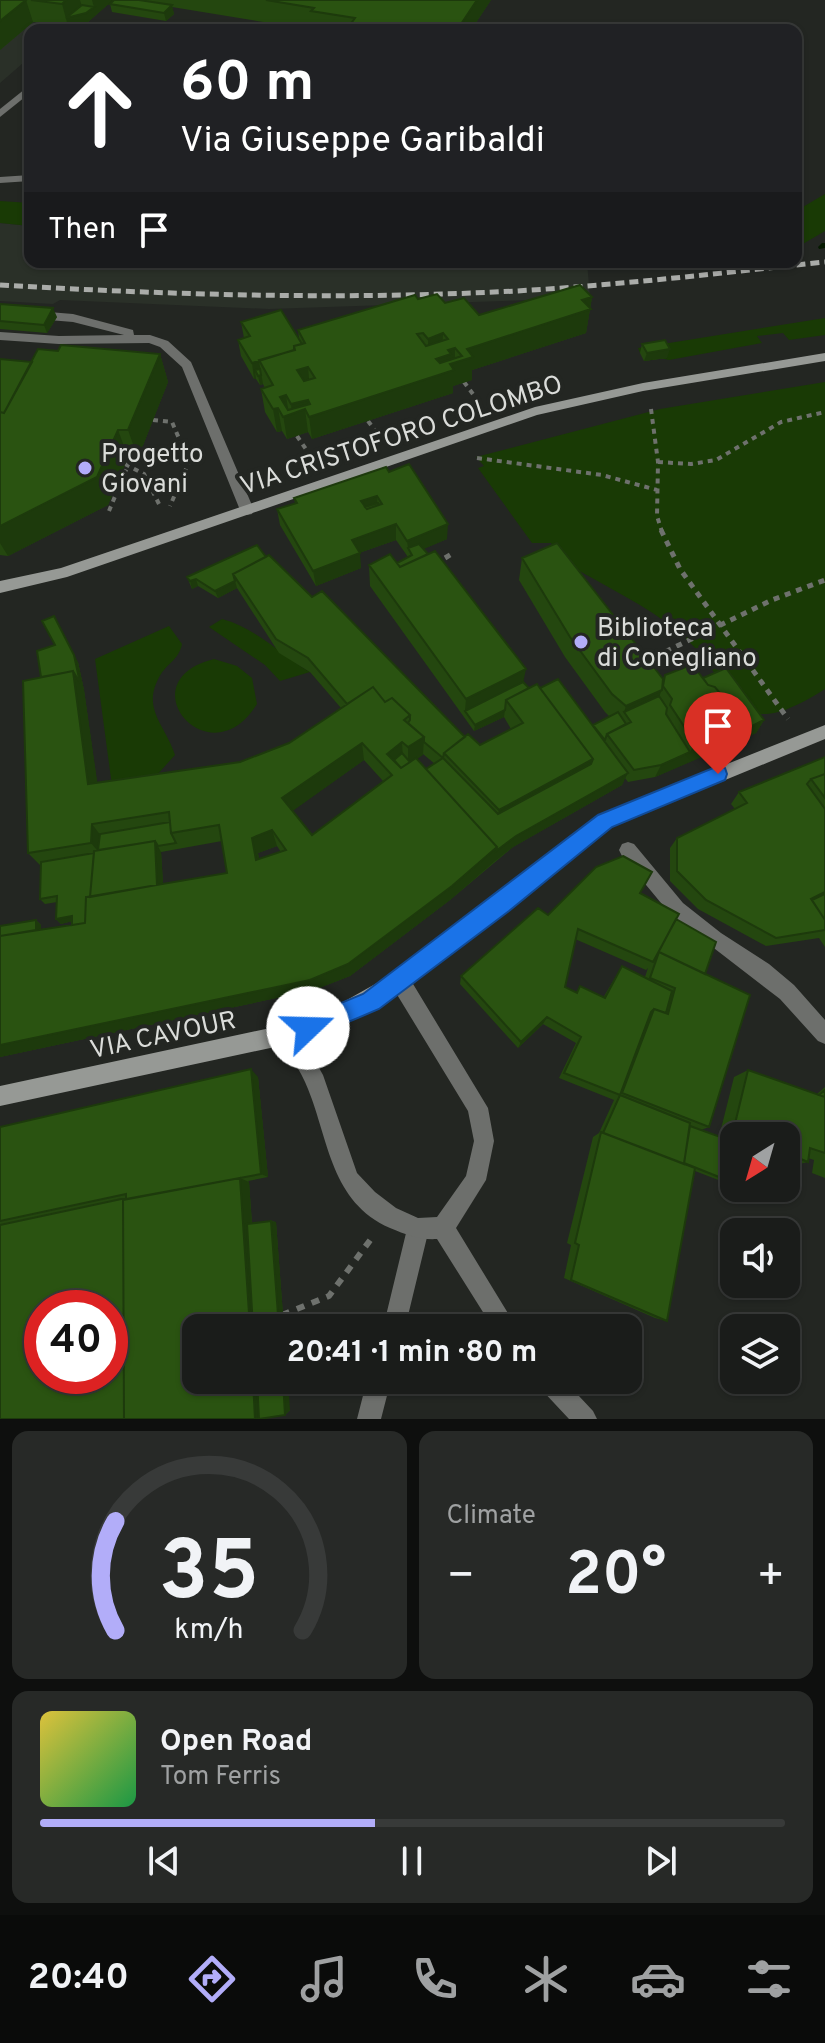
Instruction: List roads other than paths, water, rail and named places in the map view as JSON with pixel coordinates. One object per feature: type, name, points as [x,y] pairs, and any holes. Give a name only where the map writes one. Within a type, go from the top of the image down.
[{"type":"street","points":[[0,114],[24,93]]},
{"type":"street","points":[[0,180],[24,177]]},
{"type":"street","points":[[0,312],[73,318],[164,344],[187,365],[247,510]]},
{"type":"street","points":[[0,336],[59,340],[150,339]]},
{"type":"street","name":"VIA CRISTOFORO COLOMBO","points":[[0,587],[62,573],[535,411],[643,387],[825,357]]},
{"type":"street","name":"VIA CAVOUR","points":[[0,1096],[289,1034],[326,1023],[371,1002],[605,821],[825,732]]},
{"type":"street","points":[[628,850],[677,909],[787,992],[825,1034]]},
{"type":"street","points":[[400,981],[478,1108],[484,1141],[475,1180],[443,1228]]},
{"type":"street","points":[[289,1034],[316,1082],[349,1179],[367,1200],[388,1216],[418,1229],[443,1228]]},
{"type":"street","points":[[443,1228],[497,1314]]},
{"type":"street","points":[[397,1314],[418,1229]]},
{"type":"street","points":[[369,1419],[375,1394]]},
{"type":"street","points":[[561,1394],[585,1419]]},
{"type":"railway","points":[[802,264],[825,262]]},
{"type":"railway","points":[[0,285],[258,295],[452,294],[594,285],[767,268]]},
{"type":"place","name":"Progetto Giovani","points":[[85,468]]},
{"type":"place","name":"Biblioteca di Conegliano","points":[[581,642]]}]
